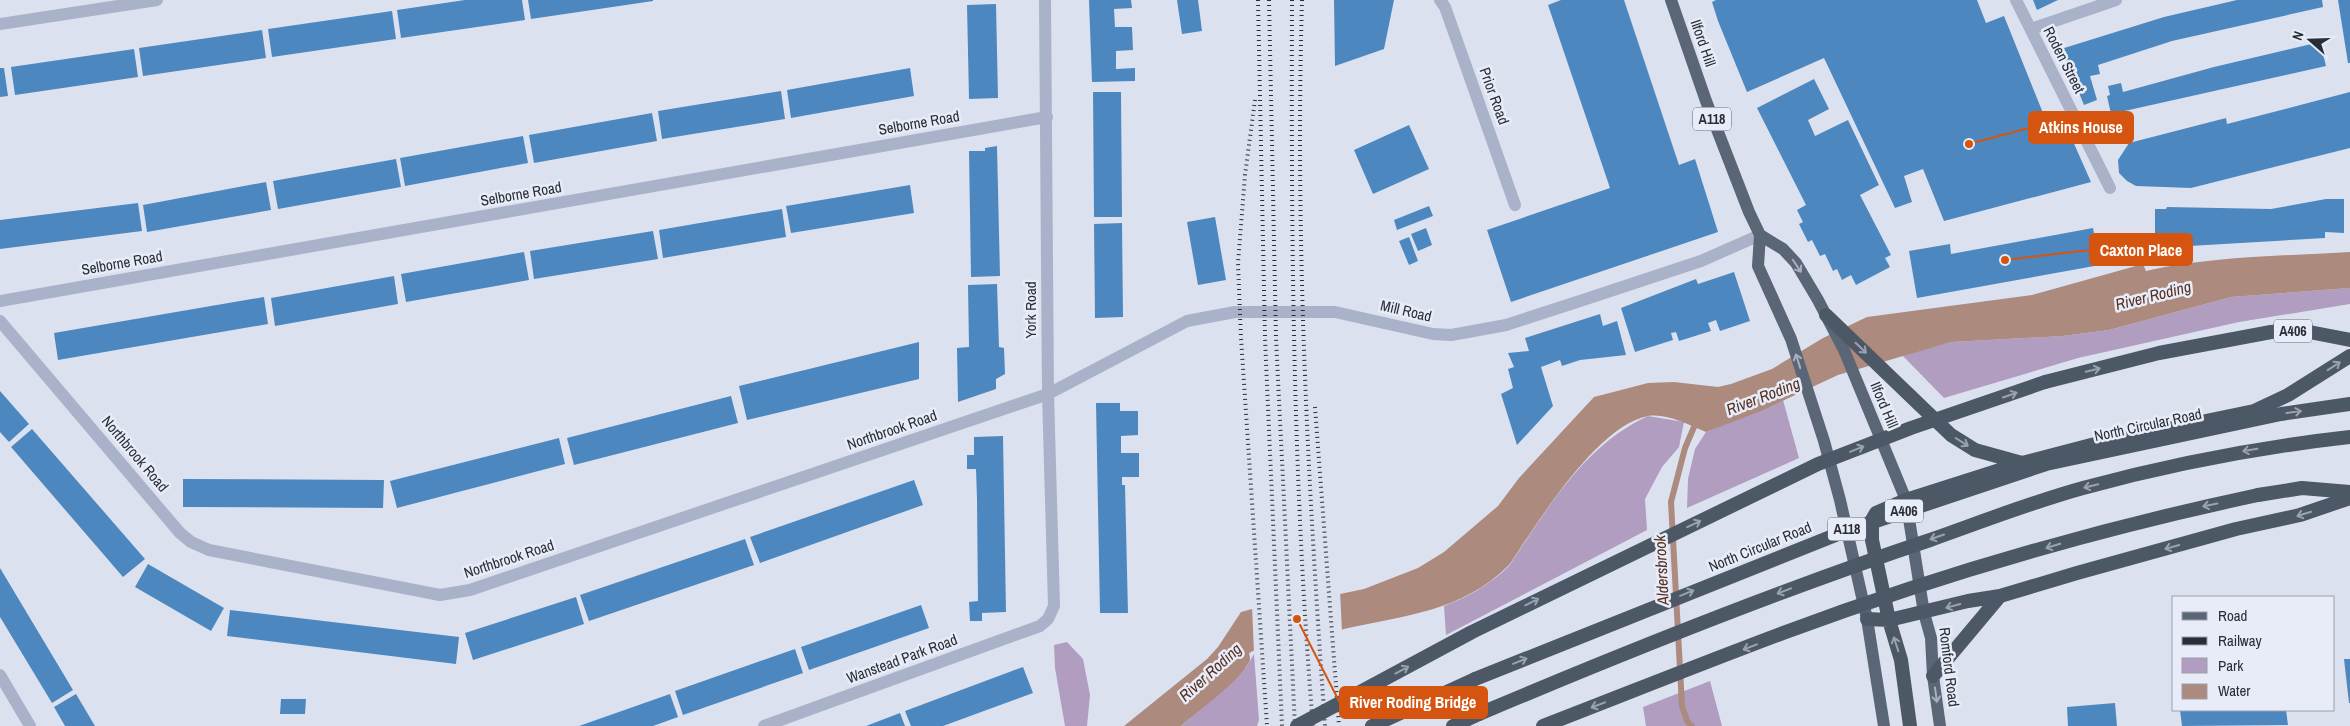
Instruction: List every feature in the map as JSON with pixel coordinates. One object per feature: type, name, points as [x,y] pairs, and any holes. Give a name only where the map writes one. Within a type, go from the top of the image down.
[{"type":"highway","points":[[1826,315],[1940,426],[1975,450],[2022,463]]},
{"type":"highway","name":"A406","points":[[1297,726],[1489,623],[1818,464],[1911,428],[2045,382],[2159,354],[2235,338],[2299,330],[2350,340]]},
{"type":"highway","name":"A406","points":[[1906,500],[2022,463],[2095,444],[2254,411],[2288,395],[2350,356]]},
{"type":"highway","name":"North Circular Road","points":[[1372,726],[1475,679],[1843,532],[2036,467],[2136,443],[2272,416],[2350,404]]},
{"type":"highway","name":"A406","points":[[1453,726],[1680,630],[1846,568],[2081,488],[2186,462],[2286,444],[2350,437]]},
{"type":"highway","points":[[1543,726],[1784,633],[1915,589],[2156,516],[2302,488],[2350,492]]},
{"type":"highway","points":[[1867,618],[1889,620],[1968,601],[2000,596],[2236,530],[2300,515],[2350,498]]},
{"type":"highway","name":"A118","points":[[1906,500],[1881,510],[1872,520],[1872,540],[1889,620],[1901,660],[1910,726]]},
{"type":"highway","points":[[1933,676],[2000,596]]},
{"type":"main road","name":"Ilford Hill","points":[[1671,0],[1748,212],[1760,235],[1783,249],[1796,263],[1826,315],[1844,350],[1906,500],[1924,613]]},
{"type":"main road","name":"A118","points":[[1760,235],[1758,266],[1791,339],[1824,441],[1840,500],[1867,618],[1884,726]]},
{"type":"main road","name":"Romford Road","points":[[1924,613],[1931,638],[1933,676],[1940,726]]},
{"type":"street","points":[[0,24],[157,0]]},
{"type":"street","name":"York Road","points":[[1045,0],[1048,394],[1054,606],[1048,619]]},
{"type":"street","name":"Prior Road","points":[[1440,0],[1445,7],[1515,204]]},
{"type":"street","name":"Roden Street","points":[[2016,0],[2110,188]]},
{"type":"street","points":[[2031,29],[2116,0]]},
{"type":"street","name":"Selborne Road","points":[[0,301],[1047,117]]},
{"type":"street","name":"Mill Road","points":[[1048,394],[1186,321],[1235,312],[1335,312],[1433,334],[1459,334],[1506,325],[1583,300],[1701,261],[1760,235]]},
{"type":"street","name":"Northbrook Road","points":[[0,321],[180,533],[191,542],[208,550],[440,595],[470,590],[1048,394]]},
{"type":"street","name":"Wanstead Park Road","points":[[764,726],[1040,626],[1048,619]]},
{"type":"street","points":[[0,675],[30,726]]},
{"type":"green space","points":[[2350,288],[2350,304],[2239,322],[2078,358],[1944,398],[1902,355],[1951,342],[2063,336],[2109,330],[2231,297]]},
{"type":"green space","points":[[1783,400],[1799,458],[1687,508],[1688,479],[1695,449],[1706,432]]},
{"type":"green space","points":[[1648,416],[1684,422],[1679,447],[1662,467],[1645,499],[1647,530],[1446,635],[1444,606],[1479,589],[1502,573],[1509,566],[1553,501],[1586,461],[1604,444]]},
{"type":"green space","points":[[1067,642],[1083,659],[1090,695],[1087,726],[1065,726],[1055,668],[1054,645]]},
{"type":"green space","points":[[1254,654],[1259,720],[1257,726],[1181,726],[1230,683],[1247,666]]},
{"type":"green space","points":[[1710,681],[1722,726],[1646,726],[1643,707]]},
{"type":"water","name":"River Roding","points":[[2350,252],[2350,288],[2231,297],[2109,330],[2063,336],[1951,342],[1838,375],[1761,411],[1706,432],[1678,420],[1663,416],[1648,416],[1628,424],[1608,438],[1589,457],[1552,502],[1509,565],[1491,581],[1472,593],[1452,602],[1411,615],[1344,629],[1323,637],[1255,650],[1249,653],[1249,663],[1242,672],[1181,726],[1124,726],[1207,659],[1218,647],[1241,612],[1252,609],[1323,602],[1340,594],[1364,589],[1418,568],[1444,552],[1498,506],[1519,478],[1594,397],[1648,383],[1674,382],[1718,387],[1731,384],[1772,369],[1823,338],[1867,317],[2032,295],[2143,264],[2146,271],[2222,259]]},
{"type":"pier","points":[[1340,591],[1342,632],[1326,639],[1283,645],[1254,653],[1252,606],[1322,599]]},
{"type":"building","points":[[465,0],[522,0],[525,20],[401,38],[397,10]]},
{"type":"building","points":[[528,0],[653,0],[653,1],[531,19]]},
{"type":"building","points":[[1089,0],[1131,0],[1132,8],[1114,9],[1115,27],[1132,27],[1133,50],[1116,51],[1116,69],[1135,68],[1135,81],[1092,82]]},
{"type":"building","points":[[1177,0],[1198,0],[1202,31],[1182,34]]},
{"type":"building","points":[[1334,0],[1394,0],[1384,49],[1335,66]]},
{"type":"building","points":[[1561,0],[1624,0],[1679,165],[1695,159],[1718,232],[1511,302],[1487,230],[1610,188],[1548,5]]},
{"type":"building","points":[[1716,0],[1977,0],[1986,23],[2004,16],[2045,118],[2060,112],[2091,182],[1944,221],[1923,169],[1904,176],[1912,202],[1895,208],[1824,58],[1747,92],[1718,21],[1712,2]]},
{"type":"building","points":[[2033,0],[2058,0],[2037,10]]},
{"type":"building","points":[[2237,0],[2322,0],[2323,7],[2172,41],[2098,65],[2100,74],[2090,76],[2097,100],[2084,105],[2061,49],[2164,17]]},
{"type":"building","points":[[2338,0],[2350,0],[2350,63],[2348,63]]},
{"type":"building","points":[[996,4],[998,98],[969,99],[967,5]]},
{"type":"building","points":[[392,11],[396,39],[272,57],[268,29]]},
{"type":"building","points":[[262,30],[266,58],[143,76],[139,48]]},
{"type":"building","points":[[2320,42],[2326,66],[2111,114],[2107,96],[2110,95],[2108,86],[2121,83],[2123,92],[2214,67]]},
{"type":"building","points":[[134,49],[138,77],[15,95],[11,67]]},
{"type":"building","points":[[0,68],[4,68],[8,96],[0,97]]},
{"type":"building","points":[[910,68],[914,96],[791,118],[787,90]]},
{"type":"building","points":[[1814,79],[1829,109],[1808,120],[1815,136],[1848,120],[1879,185],[1860,195],[1891,255],[1885,258],[1890,267],[1856,285],[1851,275],[1842,280],[1837,269],[1833,271],[1825,254],[1820,256],[1812,240],[1808,242],[1799,224],[1803,222],[1797,210],[1806,205],[1757,108]]},
{"type":"building","points":[[781,91],[785,119],[662,139],[658,111]]},
{"type":"building","points":[[1093,92],[1121,92],[1122,217],[1094,217]]},
{"type":"building","points":[[2350,92],[2350,148],[2191,188],[2136,186],[2119,173],[2118,160],[2129,143],[2226,118],[2227,124]]},
{"type":"building","points":[[652,113],[657,141],[534,163],[529,135]]},
{"type":"building","points":[[1409,125],[1429,169],[1373,194],[1354,150]]},
{"type":"building","points":[[523,136],[528,163],[405,186],[400,158]]},
{"type":"building","points":[[997,146],[1000,276],[971,277],[969,151],[985,151],[985,148]]},
{"type":"building","points":[[396,159],[401,187],[278,209],[273,181]]},
{"type":"building","points":[[266,182],[271,210],[147,232],[143,205]]},
{"type":"building","points":[[910,185],[914,213],[791,233],[786,206]]},
{"type":"building","points":[[2326,199],[2344,199],[2344,233],[2325,232],[2325,238],[2155,248],[2155,209],[2166,209],[2167,207],[2271,209]]},
{"type":"building","points":[[138,203],[142,231],[0,249],[0,220]]},
{"type":"building","points":[[1429,206],[1433,216],[1397,230],[1394,220]]},
{"type":"building","points":[[782,209],[786,237],[663,258],[659,230]]},
{"type":"building","points":[[1215,217],[1226,280],[1198,285],[1187,222]]},
{"type":"building","points":[[1122,223],[1123,317],[1095,318],[1094,224]]},
{"type":"building","points":[[1426,228],[1432,245],[1418,251],[1411,234]]},
{"type":"building","points":[[2093,228],[2100,265],[1917,298],[1909,251],[1950,244],[1951,254]]},
{"type":"building","points":[[653,231],[658,259],[534,279],[530,251]]},
{"type":"building","points":[[1409,237],[1418,261],[1409,265],[1399,241]]},
{"type":"building","points":[[524,252],[529,280],[406,302],[401,274]]},
{"type":"building","points":[[1734,272],[1750,321],[1720,331],[1716,320],[1708,323],[1711,331],[1679,341],[1676,332],[1671,333],[1673,340],[1635,352],[1621,308],[1696,279],[1698,284]]},
{"type":"building","points":[[394,276],[398,304],[275,326],[271,298]]},
{"type":"building","points":[[997,284],[999,347],[1004,348],[1005,374],[996,379],[996,389],[958,402],[957,348],[969,347],[968,285]]},
{"type":"building","points":[[264,297],[268,324],[58,360],[54,333]]},
{"type":"building","points":[[1600,314],[1603,326],[1617,321],[1626,355],[1580,360],[1562,366],[1560,360],[1541,367],[1553,406],[1517,445],[1501,394],[1513,388],[1508,369],[1514,367],[1508,353],[1529,351],[1525,338]]},
{"type":"building","points":[[919,342],[919,379],[747,420],[739,386]]},
{"type":"building","points":[[0,391],[29,424],[9,442],[0,432]]},
{"type":"building","points":[[731,396],[738,423],[574,465],[567,438]]},
{"type":"building","points":[[1096,403],[1120,403],[1120,411],[1138,411],[1138,435],[1121,436],[1121,453],[1139,453],[1139,477],[1122,477],[1122,485],[1125,485],[1128,613],[1100,613]]},
{"type":"building","points":[[32,429],[145,559],[123,577],[11,447]]},
{"type":"building","points":[[1003,436],[1006,612],[982,613],[982,621],[970,621],[969,602],[978,601],[977,499],[976,469],[967,469],[967,455],[974,455],[974,437]]},
{"type":"building","points":[[559,438],[565,464],[397,508],[390,481]]},
{"type":"building","points":[[183,479],[384,480],[383,508],[183,507]]},
{"type":"building","points":[[914,480],[923,505],[760,563],[750,537]]},
{"type":"building","points":[[745,539],[754,565],[589,621],[580,595]]},
{"type":"building","points":[[148,564],[224,608],[211,631],[135,587]]},
{"type":"building","points":[[0,568],[73,690],[52,703],[0,617]]},
{"type":"building","points":[[576,597],[584,624],[473,660],[465,633]]},
{"type":"building","points":[[921,605],[929,628],[809,670],[801,647]]},
{"type":"building","points":[[230,610],[459,637],[456,664],[227,636]]},
{"type":"building","points":[[795,649],[803,673],[683,715],[675,691]]},
{"type":"building","points":[[2344,659],[2350,659],[2350,703],[2349,703]]},
{"type":"building","points":[[1023,667],[1033,693],[943,726],[911,726],[905,711]]},
{"type":"building","points":[[76,694],[95,726],[65,726],[54,707]]},
{"type":"building","points":[[670,694],[678,717],[653,726],[579,726]]},
{"type":"building","points":[[281,699],[306,699],[305,714],[280,714]]},
{"type":"building","points":[[2115,703],[2117,726],[2068,726],[2067,707]]},
{"type":"building","points":[[2180,711],[2286,711],[2288,725],[2182,726]]},
{"type":"building","points":[[900,713],[905,726],[866,726]]},
{"type":"waterway","name":"Aldersbrook","points":[[1692,726],[1687,721],[1682,706],[1671,502],[1685,448],[1697,420]]},
{"type":"railway","points":[[1258,0],[1265,338],[1282,726]]},
{"type":"railway","points":[[1269,0],[1276,338],[1295,726]]},
{"type":"railway","points":[[1292,0],[1293,273],[1297,454],[1306,636],[1313,726]]},
{"type":"railway","points":[[1302,0],[1300,91],[1302,273],[1308,454],[1325,726]]},
{"type":"railway","points":[[1255,100],[1245,175],[1238,263],[1241,338],[1267,726]]},
{"type":"railway","points":[[1315,407],[1339,726]]},
{"type":"place","name":"Atkins House","points":[[1969,144]]},
{"type":"place","name":"Caxton Place","points":[[2005,260]]},
{"type":"place","name":"River Roding Bridge","points":[[1297,619]]}]
